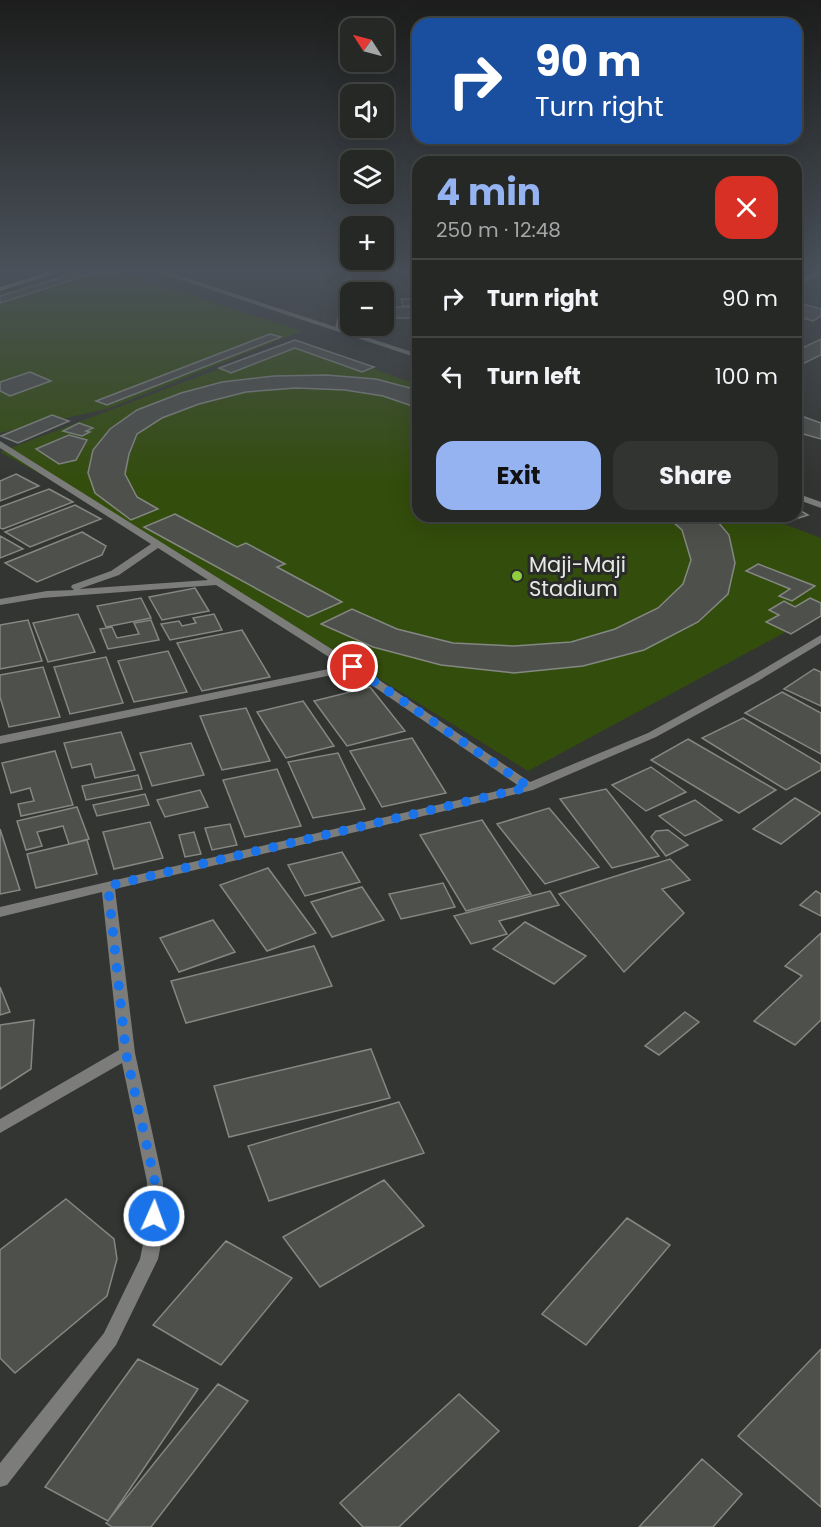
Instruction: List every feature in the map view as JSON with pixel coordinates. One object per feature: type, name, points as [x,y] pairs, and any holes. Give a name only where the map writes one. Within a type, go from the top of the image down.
[{"type":"street","points":[[378,341],[410,352]]},
{"type":"street","points":[[0,444],[353,667],[529,787]]},
{"type":"street","points":[[802,498],[821,505]]},
{"type":"street","points":[[0,602],[88,584],[115,573],[156,544]]},
{"type":"street","points":[[42,595],[218,582]]},
{"type":"street","points":[[0,912],[529,787],[652,735],[754,679],[821,638]]},
{"type":"street","points":[[0,740],[353,667]]},
{"type":"street","points":[[0,1478],[110,1339],[149,1259],[154,1234],[155,1182],[126,1053],[108,886]]},
{"type":"street","points":[[0,1127],[126,1053]]},
{"type":"green space","points":[[0,341],[276,341],[110,408],[0,433]]},
{"type":"green space","name":"Maji-Maji Stadium","points":[[292,341],[298,341],[412,383],[412,522],[779,522],[821,538],[821,613],[528,771],[110,512],[0,452]]},
{"type":"building","points":[[251,341],[270,341],[107,405],[96,401]]},
{"type":"building","points":[[292,341],[299,341],[374,367],[362,372],[295,348],[231,373],[219,368]]},
{"type":"building","points":[[821,341],[821,355],[802,364],[802,348]]},
{"type":"building","points":[[30,372],[51,381],[10,396],[0,391],[0,382]]},
{"type":"building","points":[[326,375],[376,379],[412,388],[412,406],[383,396],[345,390],[296,388],[246,392],[199,404],[162,418],[137,434],[129,454],[125,474],[137,497],[158,509],[131,520],[95,493],[88,473],[93,450],[110,429],[137,410],[181,393],[222,382],[274,376]]},
{"type":"building","points":[[52,415],[69,421],[18,443],[1,436]]},
{"type":"building","points":[[802,416],[821,423],[821,439],[802,434]]},
{"type":"building","points":[[79,423],[93,428],[82,436],[63,431]]},
{"type":"building","points":[[69,435],[87,440],[76,460],[59,464],[36,449]]},
{"type":"building","points":[[16,474],[39,486],[0,501],[0,481]]},
{"type":"building","points":[[49,489],[73,502],[3,529],[0,528],[0,507]]},
{"type":"building","points":[[75,505],[101,519],[30,547],[5,532]]},
{"type":"building","points":[[175,514],[237,547],[246,543],[285,564],[277,567],[342,602],[308,617],[144,527]]},
{"type":"building","points":[[673,522],[718,522],[729,535],[735,563],[728,594],[698,622],[644,650],[583,666],[514,673],[441,665],[373,647],[321,624],[352,609],[397,629],[453,643],[514,646],[571,642],[615,629],[658,608],[683,584],[691,560],[682,530]]},
{"type":"building","points":[[82,532],[106,546],[102,555],[37,582],[5,563]]},
{"type":"building","points":[[0,536],[23,549],[0,558]]},
{"type":"building","points":[[758,564],[815,586],[792,601],[779,596],[790,589],[746,571]]},
{"type":"building","points":[[195,588],[209,611],[162,620],[149,597]]},
{"type":"building","points":[[141,598],[151,618],[106,627],[97,606]]},
{"type":"building","points":[[810,598],[821,603],[821,616],[791,634],[766,622],[779,615],[769,610],[784,601],[795,607]]},
{"type":"building","points":[[78,614],[95,652],[48,662],[33,623]]},
{"type":"building","points":[[214,614],[222,630],[170,640],[161,624],[179,621],[182,626],[196,623],[193,618]]},
{"type":"building","points":[[28,620],[42,661],[0,669],[0,625]]},
{"type":"building","points":[[151,620],[159,640],[108,649],[100,629],[112,627],[117,638],[139,634],[134,623]]},
{"type":"building","points":[[242,630],[270,677],[202,691],[177,643]]},
{"type":"building","points":[[168,651],[187,692],[134,702],[118,661]]},
{"type":"building","points":[[106,657],[123,703],[70,714],[54,667]]},
{"type":"building","points":[[43,667],[60,717],[9,727],[0,697],[0,675]]},
{"type":"building","points":[[814,669],[821,672],[821,706],[784,689]]},
{"type":"building","points":[[370,687],[405,731],[347,746],[314,701]]},
{"type":"building","points":[[782,692],[821,713],[821,754],[745,713]]},
{"type":"building","points":[[303,701],[334,746],[286,758],[257,712]]},
{"type":"building","points":[[246,708],[270,761],[222,770],[200,716]]},
{"type":"building","points":[[743,718],[821,764],[821,770],[786,790],[702,738]]},
{"type":"building","points":[[121,732],[135,770],[95,778],[91,764],[72,768],[64,743]]},
{"type":"building","points":[[412,738],[446,793],[382,807],[350,751]]},
{"type":"building","points":[[688,739],[776,790],[739,813],[651,760]]},
{"type":"building","points":[[191,743],[204,775],[152,786],[140,753]]},
{"type":"building","points":[[55,751],[73,805],[21,816],[18,804],[34,801],[30,788],[11,793],[2,763]]},
{"type":"building","points":[[338,753],[365,809],[313,818],[288,762]]},
{"type":"building","points":[[651,767],[686,792],[646,811],[612,785]]},
{"type":"building","points":[[277,769],[301,826],[245,837],[223,780]]},
{"type":"building","points":[[138,775],[142,789],[86,800],[82,786]]},
{"type":"building","points":[[606,789],[659,856],[612,868],[560,799]]},
{"type":"building","points":[[200,790],[208,807],[165,817],[157,800]]},
{"type":"building","points":[[145,794],[149,805],[97,816],[93,805]]},
{"type":"building","points":[[795,798],[821,813],[781,844],[753,829]]},
{"type":"building","points":[[695,800],[722,820],[685,836],[659,816]]},
{"type":"building","points":[[77,807],[89,839],[69,844],[63,826],[37,832],[42,846],[26,850],[17,821]]},
{"type":"building","points":[[549,808],[599,867],[545,884],[497,824]]},
{"type":"building","points":[[482,820],[531,894],[466,911],[420,835]]},
{"type":"building","points":[[150,822],[163,858],[114,869],[103,832]]},
{"type":"building","points":[[230,824],[237,845],[212,850],[205,828]]},
{"type":"building","points":[[0,829],[20,890],[0,894]]},
{"type":"building","points":[[668,830],[688,845],[666,856],[651,837],[656,831]]},
{"type":"building","points":[[194,832],[201,854],[185,857],[179,835]]},
{"type":"building","points":[[87,840],[97,874],[36,888],[27,854]]},
{"type":"building","points":[[342,852],[360,882],[305,896],[288,865]]},
{"type":"building","points":[[670,859],[690,880],[662,889],[684,913],[624,972],[559,894]]},
{"type":"building","points":[[268,868],[316,933],[267,951],[220,885]]},
{"type":"building","points":[[443,883],[455,907],[401,919],[389,894]]},
{"type":"building","points":[[362,887],[384,920],[332,937],[311,902]]},
{"type":"building","points":[[550,891],[559,905],[499,921],[507,934],[471,944],[454,916]]},
{"type":"building","points":[[816,891],[821,894],[821,916],[800,905]]},
{"type":"building","points":[[213,920],[235,952],[179,972],[160,938]]},
{"type":"building","points":[[525,922],[586,956],[554,984],[493,949]]},
{"type":"building","points":[[821,933],[821,1020],[795,1045],[754,1021],[802,976],[785,966]]},
{"type":"building","points":[[314,946],[332,986],[186,1023],[171,981]]},
{"type":"building","points":[[0,987],[10,1012],[0,1015]]},
{"type":"building","points":[[685,1012],[699,1022],[659,1055],[645,1046]]},
{"type":"building","points":[[34,1020],[31,1069],[0,1089],[0,1025]]},
{"type":"building","points":[[371,1049],[390,1098],[229,1137],[214,1086]]},
{"type":"building","points":[[399,1102],[424,1153],[269,1201],[248,1146]]},
{"type":"building","points":[[384,1180],[424,1226],[320,1287],[283,1237]]},
{"type":"building","points":[[66,1199],[114,1239],[117,1259],[107,1296],[15,1373],[0,1358],[0,1250]]},
{"type":"building","points":[[627,1218],[670,1245],[586,1345],[542,1314]]},
{"type":"building","points":[[226,1241],[292,1278],[221,1365],[153,1325]]},
{"type":"building","points":[[821,1349],[821,1507],[738,1436]]},
{"type":"building","points":[[138,1359],[198,1389],[108,1521],[45,1487]]},
{"type":"building","points":[[218,1384],[248,1401],[151,1527],[112,1527],[106,1523]]},
{"type":"building","points":[[459,1394],[499,1431],[399,1527],[363,1527],[340,1503]]},
{"type":"building","points":[[702,1459],[742,1494],[713,1527],[639,1527]]},
{"type":"place","name":"Maji-Maji Stadium","points":[[517,576]]},
{"type":"route","points":[[154,1216],[155,1182],[126,1053],[108,886],[529,787],[353,667]]}]
